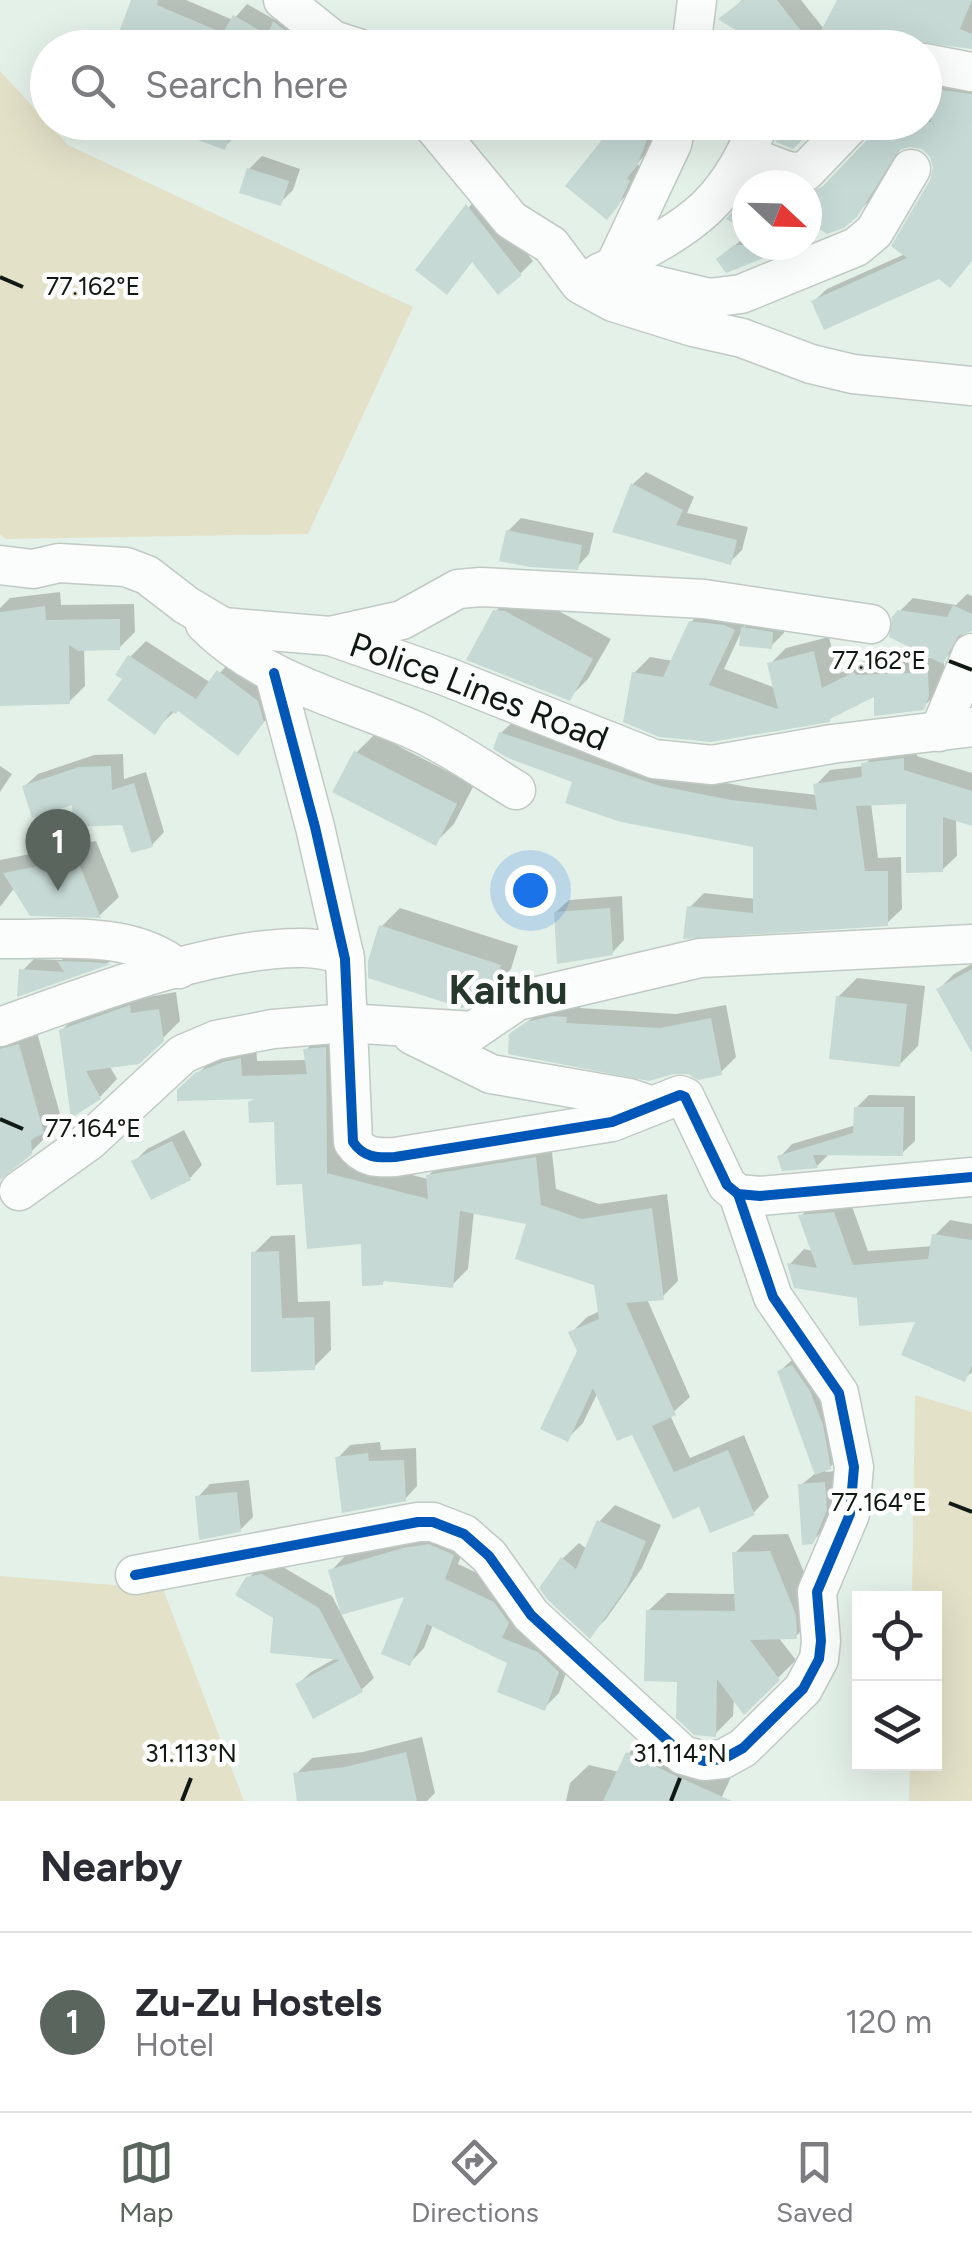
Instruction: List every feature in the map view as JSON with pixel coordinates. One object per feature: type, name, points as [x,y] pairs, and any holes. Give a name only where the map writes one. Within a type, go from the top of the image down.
[{"type":"street","points":[[283,0],[320,30]]},
{"type":"street","points":[[693,30],[697,0]]},
{"type":"street","points":[[942,66],[972,72]]},
{"type":"street","points":[[445,140],[511,220],[598,274],[709,298],[741,294],[856,247],[874,232],[910,169]]},
{"type":"street","points":[[598,274],[673,140]]},
{"type":"street","points":[[598,274],[662,239],[705,209],[738,169],[752,140]]},
{"type":"street","points":[[754,140],[790,172],[806,171],[835,140]]},
{"type":"street","points":[[598,274],[613,302],[651,316],[742,338],[811,364],[868,376],[972,386]]},
{"type":"street","name":"Police Lines Road","points":[[0,565],[33,569],[59,563],[126,567],[147,575],[223,627],[330,636],[446,676],[654,760],[712,764],[832,744],[955,730]]},
{"type":"street","points":[[330,636],[402,620],[458,589],[480,587],[704,599],[871,624]]},
{"type":"street","points":[[186,605],[224,644],[274,673],[420,733],[516,790]]},
{"type":"street","points":[[955,730],[972,654]]},
{"type":"street","points":[[135,1575],[432,1522],[464,1534],[489,1556],[531,1615],[683,1755],[704,1761],[723,1759],[743,1748],[804,1689],[819,1658],[822,1640],[817,1592],[850,1514],[854,1467],[840,1393],[774,1297],[738,1194],[728,1186],[711,1158],[685,1097],[676,1095],[612,1122],[374,1158],[359,1151],[353,1142],[344,954],[274,673]]},
{"type":"street","points":[[0,940],[114,941],[162,955],[178,969]]},
{"type":"street","points":[[19,1191],[89,1141],[183,1054],[240,1034],[346,1023],[473,1031],[480,1030],[517,1000],[700,958],[972,944]]},
{"type":"street","points":[[0,1027],[178,969],[249,951],[302,947],[344,954]]},
{"type":"street","points":[[396,1027],[491,1074],[650,1105]]},
{"type":"street","points":[[738,1194],[760,1196],[972,1178]]},
{"type":"shaded area","points":[[0,71],[30,104],[30,140],[63,140],[413,307],[308,534],[6,539],[0,534]]},
{"type":"shaded area","points":[[915,1395],[972,1412],[972,1801],[909,1801],[910,1771],[942,1771],[942,1591],[912,1591]]},
{"type":"shaded area","points":[[0,1576],[163,1589],[244,1801],[0,1801]]},
{"type":"building","points":[[131,0],[158,0],[157,5],[216,30],[120,30]]},
{"type":"building","points":[[743,0],[777,0],[800,30],[735,30],[718,19]]},
{"type":"building","points":[[837,0],[972,0],[960,29],[972,34],[972,49],[942,45],[942,30],[821,30]]},
{"type":"building","points":[[233,15],[259,30],[225,30]]},
{"type":"building","points":[[273,21],[284,30],[270,30]]},
{"type":"building","points":[[942,90],[972,94],[972,261],[950,288],[939,279],[824,330],[811,301],[907,258],[891,246],[930,180],[933,168],[922,149],[899,150],[857,217],[844,228],[827,234],[822,231],[822,187],[867,140],[942,140]]},
{"type":"building","points":[[198,140],[229,140],[225,150]]},
{"type":"building","points":[[647,140],[618,206],[607,220],[565,186],[601,141]]},
{"type":"building","points":[[777,140],[802,140],[793,149]]},
{"type":"building","points":[[247,168],[289,181],[281,206],[239,193]]},
{"type":"building","points":[[466,204],[522,275],[498,295],[472,262],[447,295],[415,270]]},
{"type":"building","points":[[732,247],[732,260],[759,260],[726,273],[716,259]]},
{"type":"building","points":[[631,483],[683,510],[676,525],[737,540],[731,565],[612,532]]},
{"type":"building","points":[[506,530],[582,545],[578,570],[499,561]]},
{"type":"building","points":[[953,605],[972,614],[972,631],[958,636],[943,664],[889,637],[892,617],[898,610],[947,617]]},
{"type":"building","points":[[45,606],[46,620],[120,619],[120,650],[78,651],[69,645],[70,704],[0,706],[0,612]]},
{"type":"building","points":[[493,610],[505,611],[593,659],[570,701],[466,660]]},
{"type":"building","points":[[689,621],[735,630],[709,685],[778,709],[767,663],[814,651],[822,688],[854,672],[928,672],[929,696],[924,710],[874,716],[874,697],[830,722],[711,742],[659,737],[623,722],[632,672],[663,677]]},
{"type":"building","points":[[741,627],[773,632],[772,649],[739,646]]},
{"type":"building","points":[[128,655],[196,699],[217,670],[258,701],[264,722],[238,756],[178,711],[171,711],[155,735],[107,700],[122,679],[115,675]]},
{"type":"building","points":[[499,732],[660,786],[731,800],[817,810],[813,784],[862,777],[861,763],[904,758],[904,770],[972,791],[972,826],[943,817],[943,872],[906,873],[906,804],[856,806],[865,871],[888,871],[888,926],[683,939],[687,906],[753,913],[753,847],[621,822],[565,803],[572,782],[493,749]]},
{"type":"building","points":[[354,751],[457,804],[436,846],[332,792]]},
{"type":"building","points":[[111,766],[112,790],[134,783],[153,847],[131,853],[122,825],[73,827],[72,805],[32,818],[22,786],[79,767]]},
{"type":"building","points":[[77,859],[101,918],[30,916],[3,873]]},
{"type":"building","points":[[610,908],[613,955],[557,964],[554,912]]},
{"type":"building","points":[[379,925],[501,965],[492,991],[462,1008],[368,978],[368,961]]},
{"type":"building","points":[[57,961],[111,964],[17,997],[19,969],[64,972]]},
{"type":"building","points":[[972,969],[972,1053],[936,989]]},
{"type":"building","points":[[836,996],[907,1004],[900,1067],[829,1059]]},
{"type":"building","points":[[130,1005],[131,1013],[159,1009],[164,1041],[139,1064],[86,1071],[101,1099],[71,1118],[59,1030]]},
{"type":"building","points":[[567,1017],[566,1023],[660,1028],[711,1018],[722,1075],[698,1080],[688,1074],[673,1074],[649,1081],[508,1054],[509,1034],[526,1022]]},
{"type":"building","points":[[19,1044],[44,1133],[31,1140],[32,1154],[0,1180],[0,1049]]},
{"type":"building","points":[[326,1047],[327,1173],[428,1199],[426,1175],[536,1157],[541,1205],[582,1219],[652,1208],[664,1300],[626,1303],[676,1415],[652,1426],[674,1472],[728,1450],[755,1515],[710,1533],[699,1507],[673,1519],[632,1435],[617,1441],[593,1388],[568,1442],[540,1429],[577,1351],[568,1332],[599,1319],[594,1285],[515,1259],[526,1224],[460,1211],[453,1288],[383,1281],[383,1285],[362,1286],[361,1244],[307,1249],[302,1184],[276,1185],[274,1122],[249,1123],[248,1102],[254,1099],[177,1101],[177,1090],[195,1073],[223,1062],[241,1058],[242,1076],[307,1074],[303,1049]]},
{"type":"building","points":[[854,1107],[904,1107],[903,1156],[813,1155],[818,1168],[782,1171],[777,1156],[853,1133]]},
{"type":"building","points":[[172,1141],[191,1180],[151,1200],[131,1161]]},
{"type":"building","points":[[834,1212],[853,1265],[928,1259],[932,1234],[972,1240],[972,1366],[965,1382],[901,1355],[915,1322],[859,1326],[857,1298],[794,1288],[787,1263],[817,1268],[798,1215]]},
{"type":"building","points":[[279,1251],[282,1318],[314,1317],[315,1370],[251,1372],[251,1252]]},
{"type":"building","points":[[792,1365],[810,1391],[823,1425],[831,1469],[815,1475],[777,1371]]},
{"type":"building","points":[[368,1453],[369,1461],[404,1460],[406,1501],[342,1513],[335,1457]]},
{"type":"building","points":[[825,1482],[827,1510],[813,1544],[802,1545],[798,1484]]},
{"type":"building","points":[[237,1492],[241,1532],[199,1540],[195,1496]]},
{"type":"building","points":[[597,1520],[646,1541],[627,1587],[590,1639],[539,1588],[561,1557],[576,1569]]},
{"type":"building","points":[[429,1544],[454,1555],[445,1579],[494,1602],[509,1623],[502,1638],[538,1652],[559,1672],[545,1711],[497,1692],[507,1663],[427,1624],[410,1666],[381,1654],[404,1597],[341,1615],[328,1570]]},
{"type":"building","points":[[770,1551],[796,1615],[797,1639],[750,1640],[780,1680],[744,1715],[717,1679],[716,1737],[694,1735],[676,1718],[677,1682],[644,1681],[646,1610],[735,1611],[732,1552]]},
{"type":"building","points":[[262,1574],[319,1608],[363,1692],[313,1719],[295,1684],[340,1660],[270,1653],[273,1618],[235,1595],[246,1577]]},
{"type":"building","points":[[406,1752],[417,1801],[297,1801],[293,1773],[345,1767]]},
{"type":"building","points":[[626,1752],[676,1776],[732,1801],[603,1801]]},
{"type":"cycle path","points":[[274,673],[345,959],[353,1142],[366,1154],[395,1157],[612,1122],[680,1095],[685,1097],[727,1185],[738,1194],[760,1196],[972,1177]]},
{"type":"cycle path","points":[[135,1575],[433,1522],[464,1534],[489,1556],[531,1615],[683,1755],[704,1761],[723,1759],[743,1748],[803,1689],[819,1659],[817,1592],[850,1514],[854,1467],[839,1393],[773,1297],[738,1194]]},
{"type":"place","name":"Zu-Zu Hostels","points":[[58,891]]},
{"type":"district","name":"Kaithu","points":[[508,990]]}]
